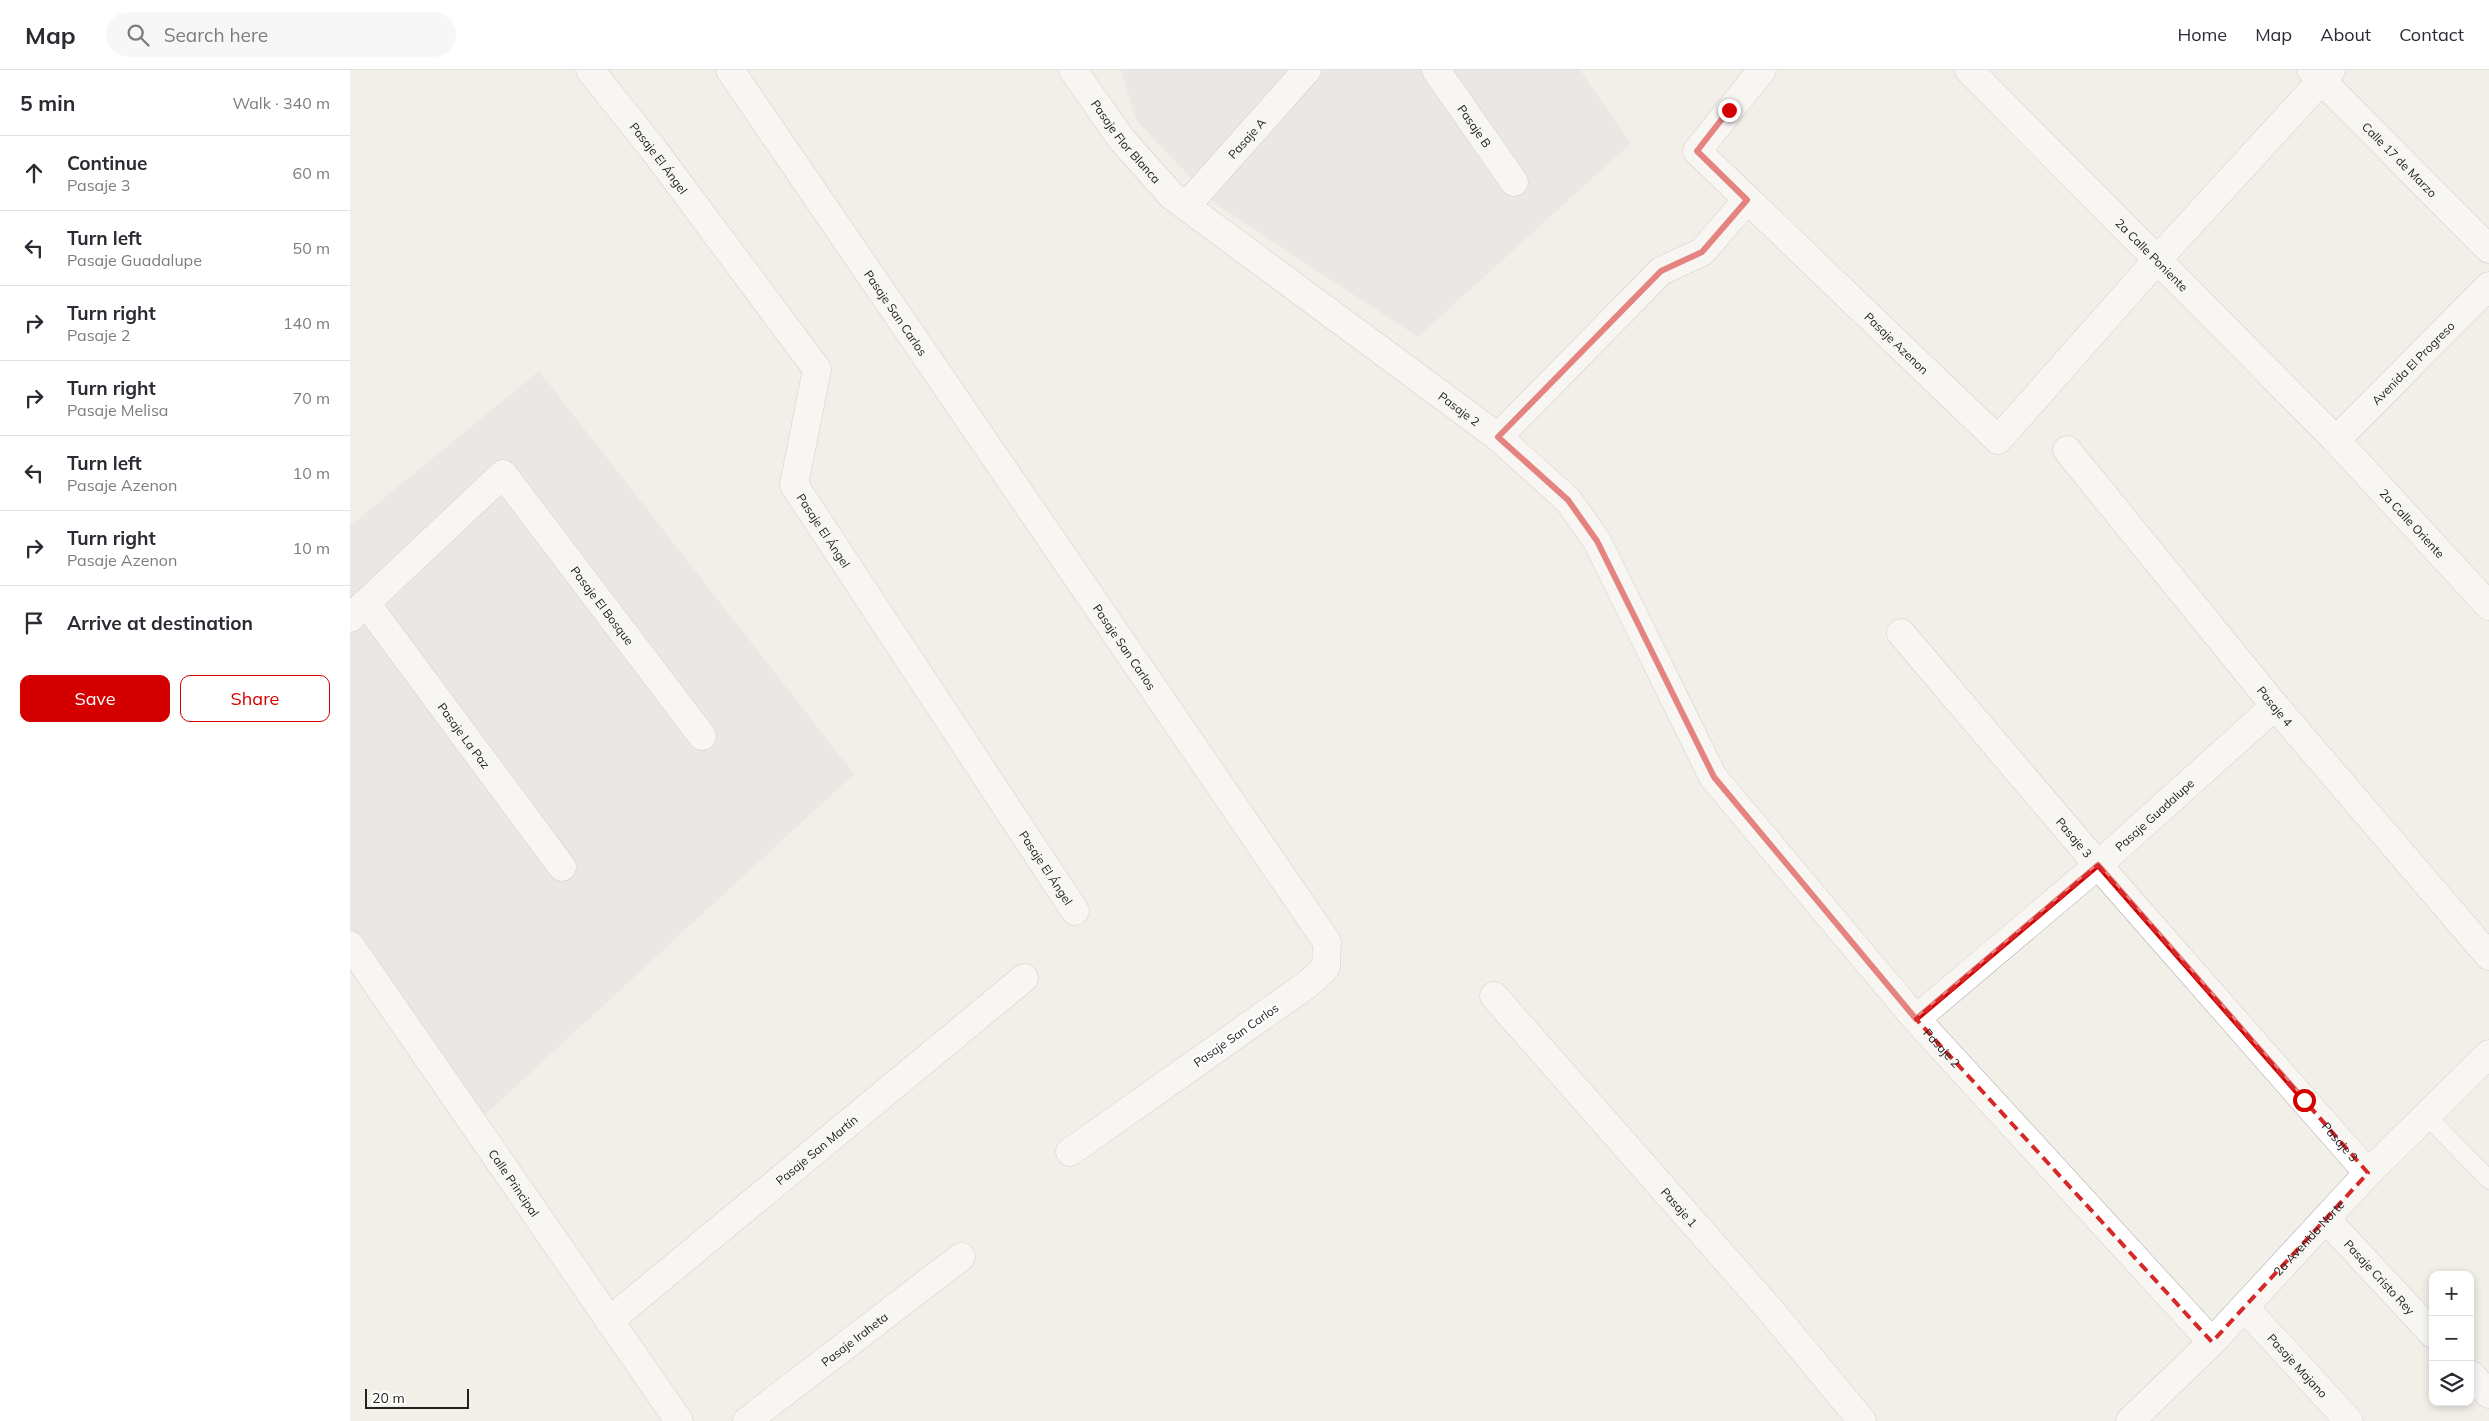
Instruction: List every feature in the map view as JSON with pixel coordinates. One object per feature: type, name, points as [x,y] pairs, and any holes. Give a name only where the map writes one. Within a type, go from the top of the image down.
[{"type":"street","name":"Pasaje El Ángel","points":[[590,70],[654,149],[817,369],[794,485],[1075,911]]},
{"type":"street","name":"Pasaje San Carlos","points":[[730,70],[1326,942],[1326,967],[1308,984],[1070,1152]]},
{"type":"street","name":"Pasaje Flor Blanca","points":[[1073,70],[1122,140],[1172,196],[1186,206]]},
{"type":"street","name":"Pasaje A","points":[[1186,206],[1307,70]]},
{"type":"street","name":"Pasaje B","points":[[1436,70],[1514,182]]},
{"type":"street","name":"Pasaje Azenon","points":[[1762,70],[1697,151],[1998,440],[2157,260]]},
{"type":"street","name":"2a Calle Poniente","points":[[1969,70],[2336,440]]},
{"type":"street","points":[[2157,260],[2321,73]]},
{"type":"street","name":"Calle 17 de Marzo","points":[[2321,73],[2489,249]]},
{"type":"street","points":[[1498,437],[1661,271],[1702,252],[1747,200]]},
{"type":"street","name":"Pasaje 2","points":[[1186,206],[1498,437],[1568,500],[1597,541],[1714,777],[1916,1019],[2212,1342]]},
{"type":"street","name":"Avenida El Progreso","points":[[2336,440],[2489,286]]},
{"type":"street","name":"2a Calle Oriente","points":[[2336,440],[2489,606]]},
{"type":"street","name":"Pasaje 4","points":[[2067,450],[2275,706],[2489,956]]},
{"type":"street","name":"Pasaje El Bosque","points":[[358,610],[503,474],[702,736]]},
{"type":"street","name":"Pasaje La Paz","points":[[358,610],[562,867]]},
{"type":"street","name":"Pasaje 3","points":[[1901,634],[2098,865],[2368,1173]]},
{"type":"street","name":"Pasaje Guadalupe","points":[[1916,1019],[2098,865],[2275,706]]},
{"type":"street","name":"Calle Principal","points":[[350,945],[679,1421]]},
{"type":"street","name":"Pasaje San Martín","points":[[609,1322],[1024,978]]},
{"type":"street","name":"Pasaje 1","points":[[1494,996],[1766,1305],[1862,1421]]},
{"type":"street","name":"2a Avenida Norte","points":[[2130,1421],[2212,1342],[2368,1173],[2489,1054]]},
{"type":"street","name":"Pasaje Cristo Rey","points":[[2326,1219],[2429,1330]]},
{"type":"street","name":"Pasaje Iraheta","points":[[747,1421],[960,1257]]},
{"type":"street","name":"Pasaje Majano","points":[[2245,1308],[2350,1421]]},
{"type":"street","points":[[2474,1378],[2489,1394]]},
{"type":"lane","points":[[2426,1115],[2489,1180]]},
{"type":"highlighted area","points":[[2098,865],[2368,1173],[2212,1342],[1916,1019]]},
{"type":"shaded area","points":[[1121,70],[1580,70],[1631,143],[1418,337],[1216,204],[1136,120]]},
{"type":"shaded area","points":[[539,371],[854,774],[475,1124],[350,941],[350,526]]},
{"type":"route","points":[[1729,110],[1697,151],[1747,200],[1702,252],[1661,271],[1498,437],[1568,500],[1597,541],[1714,777],[1916,1019],[2098,865],[2304,1100]]}]
